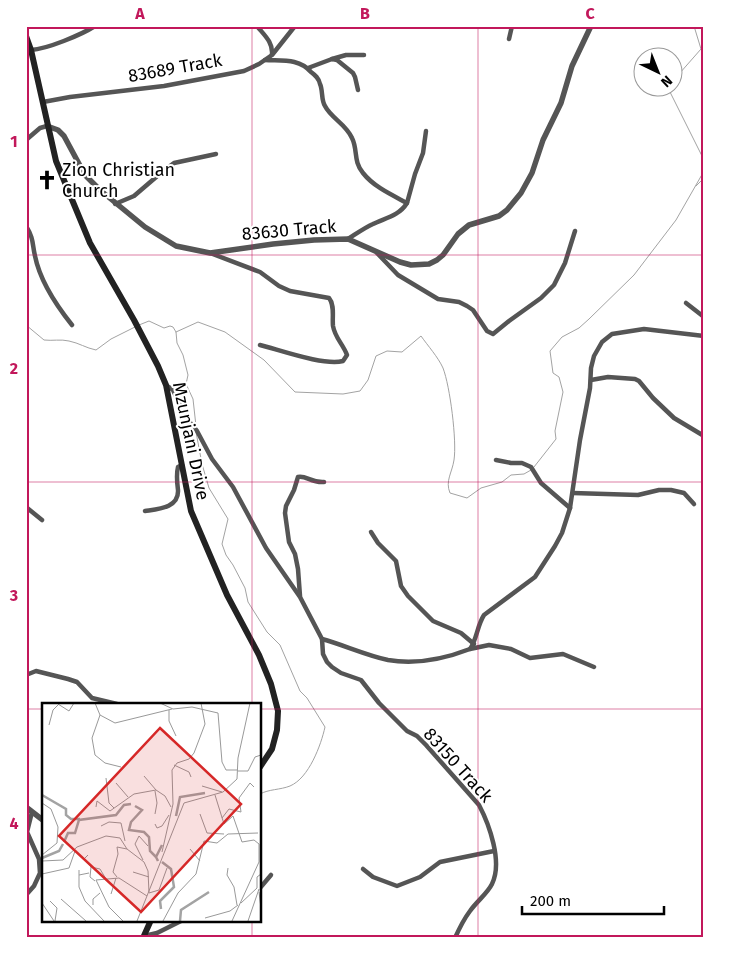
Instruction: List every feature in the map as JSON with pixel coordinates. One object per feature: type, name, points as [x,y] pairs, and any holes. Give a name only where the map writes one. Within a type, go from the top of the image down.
[{"type":"main road","name":"Mzunjani Drive","points":[[26,36],[31,50],[56,162],[90,242],[134,320],[166,385],[191,511],[227,595],[259,656],[271,684],[278,711],[277,730],[272,749],[261,766]]},
{"type":"main road","points":[[143,937],[150,922]]},
{"type":"street","points":[[31,50],[37,50],[64,40],[88,31],[95,26]]},
{"type":"street","points":[[257,26],[272,45],[272,55]]},
{"type":"street","name":"83689 Track","points":[[43,102],[164,86],[244,70],[272,55],[295,26]]},
{"type":"street","points":[[509,39],[512,26]]},
{"type":"street","name":"83630 Track","points":[[47,126],[58,130],[64,136],[85,175],[115,204],[168,242],[210,253],[273,244],[348,239],[411,265],[429,264],[443,255],[458,234],[469,225],[499,216],[507,210],[527,184],[543,140],[561,103],[572,66],[591,26]]},
{"type":"street","points":[[308,68],[346,55],[364,55]]},
{"type":"street","points":[[332,59],[351,70],[356,77],[358,90]]},
{"type":"street","points":[[265,60],[285,60],[304,65],[308,68],[319,80],[324,105],[347,129],[352,137],[356,160],[364,175],[378,186],[407,203]]},
{"type":"street","points":[[26,140],[40,128],[47,126]]},
{"type":"street","points":[[348,239],[374,223],[394,216],[404,209],[423,153],[426,131]]},
{"type":"street","points":[[115,204],[134,196],[174,163],[216,154]]},
{"type":"street","points":[[26,226],[33,237],[34,256],[47,287],[57,305],[72,325]]},
{"type":"street","points":[[376,252],[398,275],[438,299],[459,302],[473,310],[483,326],[490,334],[493,334],[549,292],[565,263],[575,231]]},
{"type":"street","points":[[210,253],[260,272],[278,286],[290,291],[329,298],[333,303],[334,332],[347,355],[343,360],[330,361],[260,345]]},
{"type":"street","points":[[686,303],[704,317]]},
{"type":"street","points":[[470,649],[474,644],[477,630],[484,616],[529,582],[540,570],[556,546],[568,518],[591,380],[591,368],[594,356],[602,342],[609,336],[644,329],[704,336]]},
{"type":"street","points":[[591,380],[608,377],[635,379],[674,418],[704,436]]},
{"type":"street","name":"83150 Track","points":[[166,385],[173,390],[187,419],[196,430],[212,459],[233,487],[266,548],[300,597],[322,639],[324,654],[332,667],[341,673],[361,680],[407,731],[418,736],[478,805],[489,829],[494,851],[496,867],[494,881],[469,912],[455,938]]},
{"type":"street","points":[[496,460],[522,463],[533,468],[541,483],[570,508]]},
{"type":"street","points":[[145,511],[165,508],[176,500],[178,493],[176,473],[178,466],[182,465]]},
{"type":"street","points":[[300,597],[298,569],[286,526],[286,506],[298,477],[315,483],[324,482]]},
{"type":"street","points":[[573,493],[638,495],[659,490],[671,490],[684,493],[694,504]]},
{"type":"street","points":[[26,507],[42,520]]},
{"type":"street","points":[[371,532],[378,543],[396,561],[401,586],[408,596],[433,621],[461,633],[474,644]]},
{"type":"street","points":[[322,639],[387,660],[402,662],[440,659],[488,645],[511,649],[530,658],[563,654],[594,667]]},
{"type":"street","points":[[26,675],[31,671],[36,671],[68,679],[77,682],[92,698],[113,703]]},
{"type":"street","points":[[29,810],[42,820]]},
{"type":"street","points":[[26,896],[34,886],[40,873],[38,859],[27,832],[29,810]]},
{"type":"street","points":[[362,869],[373,878],[397,886],[420,877],[440,862],[494,851]]},
{"type":"street","points":[[261,887],[271,875]]},
{"type":"street","points":[[143,937],[157,933],[178,922]]},
{"type":"waterway","points":[[682,71],[701,49],[694,26]]},
{"type":"waterway","points":[[673,98],[704,160]]},
{"type":"waterway","points":[[534,467],[556,439],[555,431],[563,392],[559,377],[553,373],[550,351],[562,337],[579,328],[589,319],[634,275],[676,220],[704,171]]},
{"type":"waterway","points":[[696,186],[704,178]]},
{"type":"waterway","points":[[139,325],[149,321],[164,328],[173,327],[176,332],[177,343],[183,355],[188,375],[186,384],[193,399],[196,426]]},
{"type":"waterway","points":[[176,332],[198,322],[225,332],[264,360],[295,392],[343,394],[360,391],[368,380],[376,356],[387,351],[402,352],[421,336],[436,356],[446,376],[455,440],[454,460],[449,481],[450,493],[467,498],[481,488],[502,482],[511,475],[524,474],[531,470]]},
{"type":"waterway","points":[[26,325],[44,340],[69,341],[96,350],[111,339],[135,327]]},
{"type":"waterway","points":[[196,432],[209,488],[228,519],[222,544],[226,555],[245,588],[248,602],[267,632],[280,645],[300,691],[307,698],[325,727],[321,743],[303,776],[290,786],[261,794]]},
{"type":"place","name":"Zion Christian Church","points":[[47,180]]}]
